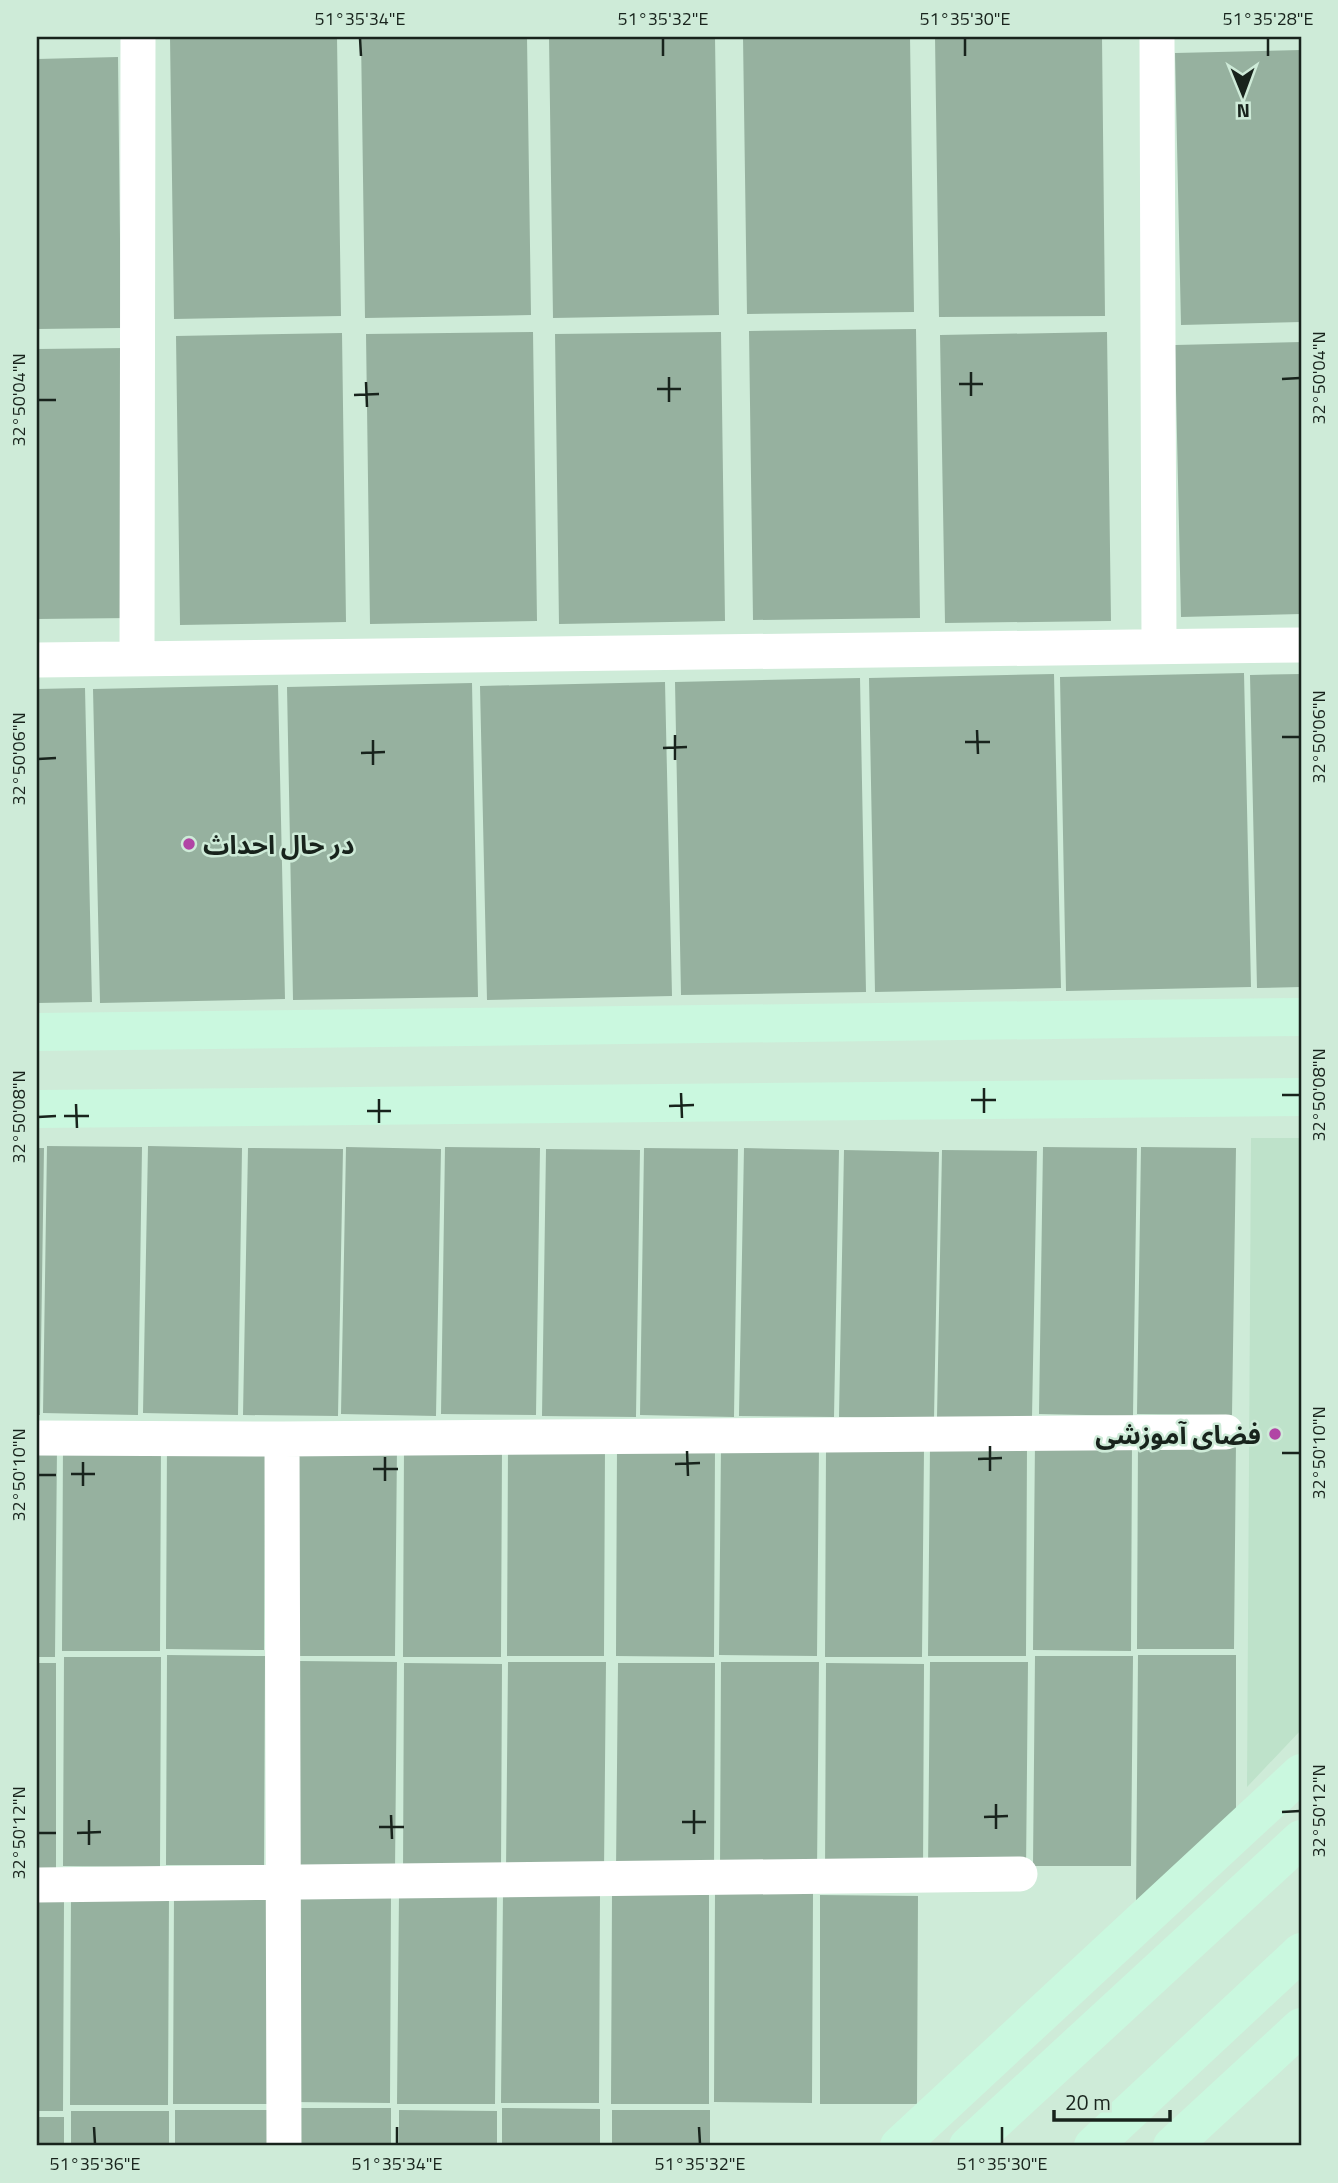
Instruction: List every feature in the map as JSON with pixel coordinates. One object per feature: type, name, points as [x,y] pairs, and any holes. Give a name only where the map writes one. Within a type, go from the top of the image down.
[{"type":"street","points":[[137,659],[138,37]]},
{"type":"street","points":[[1157,37],[1159,645]]},
{"type":"street","points":[[37,660],[1301,645]]},
{"type":"street","points":[[37,1032],[1301,1017]]},
{"type":"street","points":[[37,1110],[1301,1097]]},
{"type":"street","points":[[37,1438],[282,1439],[1226,1432]]},
{"type":"street","points":[[282,1439],[284,2146]]},
{"type":"street","points":[[899,2146],[1301,1773]]},
{"type":"street","points":[[968,2146],[1301,1839]]},
{"type":"street","points":[[37,1885],[1020,1874]]},
{"type":"street","points":[[1093,2146],[1301,1952]]},
{"type":"street","points":[[1172,2146],[1301,2027]]},
{"type":"shaded area","name":"فضای آموزشی","points":[[1251,1138],[1301,1138],[1301,1730],[1247,1787]]},
{"type":"building","points":[[170,37],[337,37],[341,316],[174,319]]},
{"type":"building","points":[[361,37],[527,37],[531,315],[365,318]]},
{"type":"building","points":[[549,37],[715,37],[719,315],[553,318]]},
{"type":"building","points":[[743,37],[910,37],[914,312],[747,314]]},
{"type":"building","points":[[935,37],[1102,37],[1105,316],[939,317]]},
{"type":"building","points":[[1301,50],[1301,322],[1181,325],[1175,53]]},
{"type":"building","points":[[118,57],[121,328],[37,329],[37,59]]},
{"type":"building","points":[[916,329],[920,618],[753,620],[749,331]]},
{"type":"building","points":[[533,332],[537,621],[370,624],[366,334]]},
{"type":"building","points":[[721,332],[725,621],[559,624],[555,334]]},
{"type":"building","points":[[1107,332],[1111,621],[945,623],[940,335]]},
{"type":"building","points":[[342,333],[346,622],[180,625],[176,336]]},
{"type":"building","points":[[1301,342],[1301,614],[1181,617],[1175,345]]},
{"type":"building","points":[[127,348],[131,618],[37,619],[37,349]]},
{"type":"building","points":[[1244,673],[1251,987],[1066,991],[1060,677]]},
{"type":"building","points":[[1054,674],[1061,988],[875,992],[869,678]]},
{"type":"building","points":[[1301,674],[1301,987],[1257,988],[1250,675]]},
{"type":"building","points":[[860,678],[866,992],[681,995],[675,682]]},
{"type":"building","points":[[665,682],[672,996],[487,1000],[480,686]]},
{"type":"building","name":"در حال احداث","points":[[472,683],[478,997],[293,1000],[287,687]]},
{"type":"building","name":"در حال احداث","points":[[278,685],[285,999],[100,1003],[93,689]]},
{"type":"building","points":[[85,688],[92,1002],[37,1003],[37,689]]},
{"type":"building","points":[[47,1146],[142,1147],[138,1415],[43,1413]]},
{"type":"building","points":[[148,1146],[242,1148],[238,1415],[143,1413]]},
{"type":"building","points":[[346,1147],[441,1149],[436,1416],[341,1414]]},
{"type":"building","points":[[445,1147],[540,1148],[536,1415],[441,1414]]},
{"type":"building","points":[[1043,1147],[1137,1148],[1133,1416],[1039,1414]]},
{"type":"building","points":[[1141,1147],[1236,1148],[1232,1415],[1137,1414]]},
{"type":"building","points":[[37,1148],[44,1148],[40,1415],[37,1415]]},
{"type":"building","points":[[248,1148],[343,1149],[338,1416],[243,1415]]},
{"type":"building","points":[[644,1148],[738,1149],[734,1417],[640,1415]]},
{"type":"building","points":[[744,1148],[839,1150],[834,1417],[739,1416]]},
{"type":"building","points":[[546,1149],[640,1150],[636,1417],[542,1416]]},
{"type":"building","points":[[844,1150],[939,1152],[934,1419],[839,1417]]},
{"type":"building","points":[[942,1150],[1037,1151],[1032,1418],[937,1417]]},
{"type":"building","points":[[167,1440],[265,1441],[264,1650],[166,1649]]},
{"type":"building","points":[[1138,1440],[1236,1441],[1234,1649],[1137,1649]]},
{"type":"building","points":[[1035,1441],[1132,1442],[1131,1651],[1033,1650]]},
{"type":"building","points":[[63,1442],[161,1442],[160,1651],[62,1651]]},
{"type":"building","points":[[299,1446],[397,1446],[395,1656],[297,1656]]},
{"type":"building","points":[[508,1446],[605,1447],[604,1656],[507,1656]]},
{"type":"building","points":[[721,1446],[819,1447],[817,1656],[719,1655]]},
{"type":"building","points":[[930,1446],[1027,1447],[1026,1656],[928,1656]]},
{"type":"building","points":[[404,1447],[502,1448],[501,1657],[403,1657]]},
{"type":"building","points":[[617,1447],[715,1448],[714,1657],[616,1656]]},
{"type":"building","points":[[37,1448],[57,1448],[55,1657],[37,1657]]},
{"type":"building","points":[[826,1448],[924,1449],[922,1657],[825,1657]]},
{"type":"building","points":[[167,1655],[265,1656],[264,1865],[166,1865]]},
{"type":"building","points":[[1138,1655],[1236,1655],[1236,1813],[1136,1905]]},
{"type":"building","points":[[1035,1656],[1133,1656],[1131,1866],[1033,1866]]},
{"type":"building","points":[[64,1657],[161,1657],[160,1867],[63,1866]]},
{"type":"building","points":[[299,1661],[397,1662],[395,1871],[298,1870]]},
{"type":"building","points":[[508,1662],[606,1662],[604,1871],[506,1871]]},
{"type":"building","points":[[721,1662],[819,1662],[817,1871],[720,1871]]},
{"type":"building","points":[[930,1662],[1028,1662],[1026,1872],[928,1871]]},
{"type":"building","points":[[37,1663],[56,1663],[56,1873],[37,1872]]},
{"type":"building","points":[[404,1663],[502,1664],[501,1872],[403,1872]]},
{"type":"building","points":[[618,1663],[715,1663],[714,1873],[616,1872]]},
{"type":"building","points":[[826,1663],[924,1664],[923,1873],[825,1872]]},
{"type":"building","points":[[293,1893],[391,1893],[390,2103],[292,2102]]},
{"type":"building","points":[[503,1893],[600,1894],[599,2103],[501,2103]]},
{"type":"building","points":[[715,1893],[813,1893],[812,2103],[714,2102]]},
{"type":"building","points":[[174,1894],[272,1895],[271,2104],[173,2104]]},
{"type":"building","points":[[399,1894],[497,1895],[495,2104],[397,2104]]},
{"type":"building","points":[[612,1894],[709,1895],[709,2104],[611,2104]]},
{"type":"building","points":[[71,1895],[169,1896],[168,2105],[70,2105]]},
{"type":"building","points":[[820,1895],[918,1896],[917,2104],[820,2104]]},
{"type":"building","points":[[37,1901],[64,1901],[63,2111],[37,2111]]},
{"type":"building","points":[[294,2108],[391,2108],[391,2146],[294,2146]]},
{"type":"building","points":[[502,2108],[600,2109],[600,2146],[502,2146]]},
{"type":"building","points":[[175,2110],[273,2110],[273,2146],[175,2146]]},
{"type":"building","points":[[399,2110],[497,2111],[497,2146],[399,2146]]},
{"type":"building","points":[[612,2110],[710,2110],[710,2146],[612,2146]]},
{"type":"building","points":[[71,2111],[169,2111],[169,2146],[71,2146]]},
{"type":"building","points":[[37,2117],[64,2117],[64,2146],[37,2146]]},
{"type":"place","name":"در حال احداث","points":[[189,844]]},
{"type":"place","name":"فضای آموزشی","points":[[1275,1434]]}]
